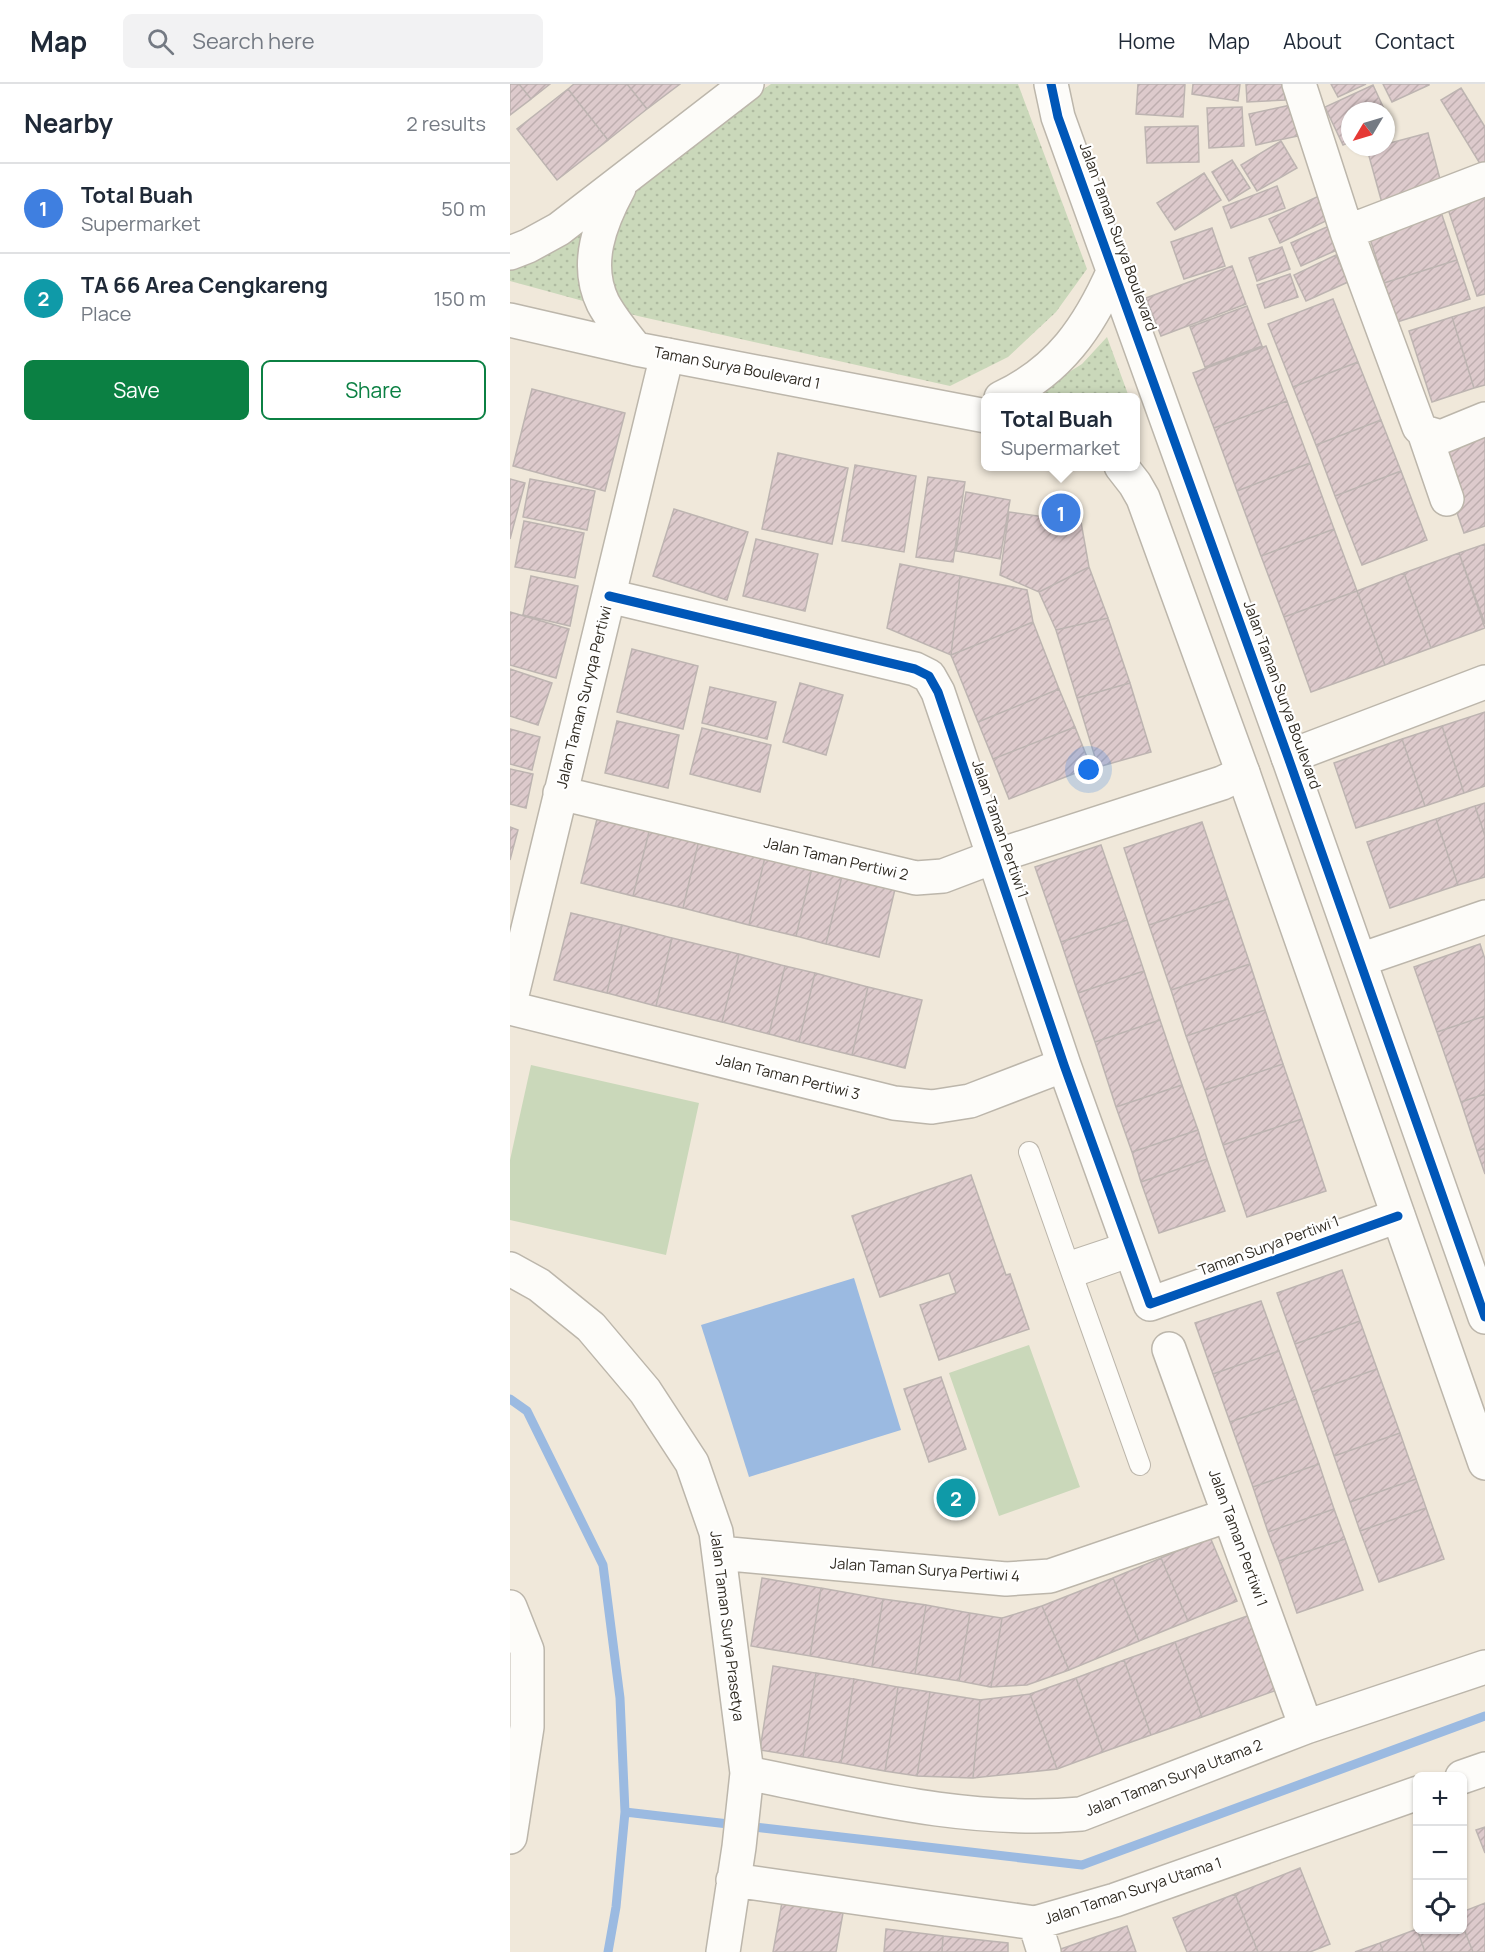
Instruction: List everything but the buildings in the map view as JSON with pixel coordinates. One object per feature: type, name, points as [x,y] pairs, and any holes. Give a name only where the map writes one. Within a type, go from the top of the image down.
[{"type":"street","points":[[510,253],[559,229],[747,84]]},
{"type":"street","name":"Jalan Taman Surya Boulevard","points":[[1050,84],[1058,117],[1288,757],[1485,1317]]},
{"type":"street","points":[[1299,84],[1347,232],[1419,427],[1424,432],[1447,499]]},
{"type":"street","points":[[1347,232],[1485,179]]},
{"type":"street","points":[[623,181],[600,227],[595,267],[597,285],[603,303],[636,349]]},
{"type":"street","points":[[1012,393],[1038,376],[1063,355],[1091,316],[1114,270]]},
{"type":"street","name":"Taman Surya Boulevard 1","points":[[510,320],[667,355],[979,410]]},
{"type":"street","name":"Jalan Taman Suryqa Pertiwi","points":[[510,1003],[667,355]]},
{"type":"street","points":[[1424,432],[1441,437],[1485,419]]},
{"type":"street","points":[[1125,471],[1143,498],[1243,773],[1485,1462]]},
{"type":"street","name":"Jalan Taman Pertiwi 1","points":[[609,596],[915,669],[929,676],[938,692],[1064,1065],[1150,1304]]},
{"type":"street","points":[[1288,757],[1485,682]]},
{"type":"street","name":"Jalan Taman Pertiwi 2","points":[[560,793],[916,878],[943,876],[993,857],[1222,783],[1243,773]]},
{"type":"street","points":[[1360,960],[1485,917]]},
{"type":"street","name":"Jalan Taman Pertiwi 3","points":[[510,1008],[894,1103],[932,1107],[970,1101],[1064,1065]]},
{"type":"street","name":"Taman Surya Pertiwi 1","points":[[1150,1304],[1398,1216]]},
{"type":"street","name":"Jalan Taman Surya Prasetya","points":[[510,1269],[539,1285],[591,1327],[645,1391],[692,1463],[716,1532],[746,1785],[723,1952]]},
{"type":"street","name":"Jalan Taman Pertiwi 1","points":[[1169,1349],[1306,1727]]},
{"type":"street","name":"Jalan Taman Surya Pertiwi 4","points":[[719,1553],[1006,1579],[1050,1576],[1230,1515]]},
{"type":"street","points":[[510,1606],[527,1650],[519,1688],[519,1726],[510,1837]]},
{"type":"street","name":"Jalan Taman Surya Utama 2","points":[[746,1785],[1006,1815],[1045,1817],[1081,1814],[1306,1727],[1485,1667]]},
{"type":"street","points":[[1467,1775],[1485,1769]]},
{"type":"street","name":"Jalan Taman Surya Utama 1","points":[[733,1880],[1040,1938],[1115,1900],[1413,1795]]},
{"type":"lane","points":[[1029,1152],[1140,1465]]},
{"type":"lane","points":[[1071,1269],[1131,1249]]},
{"type":"green space","points":[[771,84],[1018,84],[1087,269],[1056,312],[1008,357],[950,386],[638,316],[510,281],[510,267]]},
{"type":"green space","points":[[1107,337],[1128,393],[1037,392],[1082,364]]},
{"type":"green space","points":[[531,1065],[699,1103],[666,1255],[510,1220],[510,1160]]},
{"type":"green space","points":[[1029,1345],[1080,1487],[999,1516],[949,1373]]},
{"type":"water","points":[[854,1278],[901,1430],[749,1477],[701,1325]]},
{"type":"waterway","points":[[510,1399],[527,1411],[603,1565],[620,1698],[625,1812],[616,1907],[608,1952]]},
{"type":"waterway","points":[[625,1812],[1082,1865],[1485,1716]]},
{"type":"cycle path","points":[[1051,84],[1058,117],[1288,757],[1485,1317]]},
{"type":"cycle path","points":[[609,596],[915,669],[929,676],[938,692],[1064,1065],[1150,1304],[1398,1216]]},
{"type":"place","name":"Total Buah","points":[[1061,513]]},
{"type":"place","name":"TA 66 Area Cengkareng","points":[[956,1498]]}]
